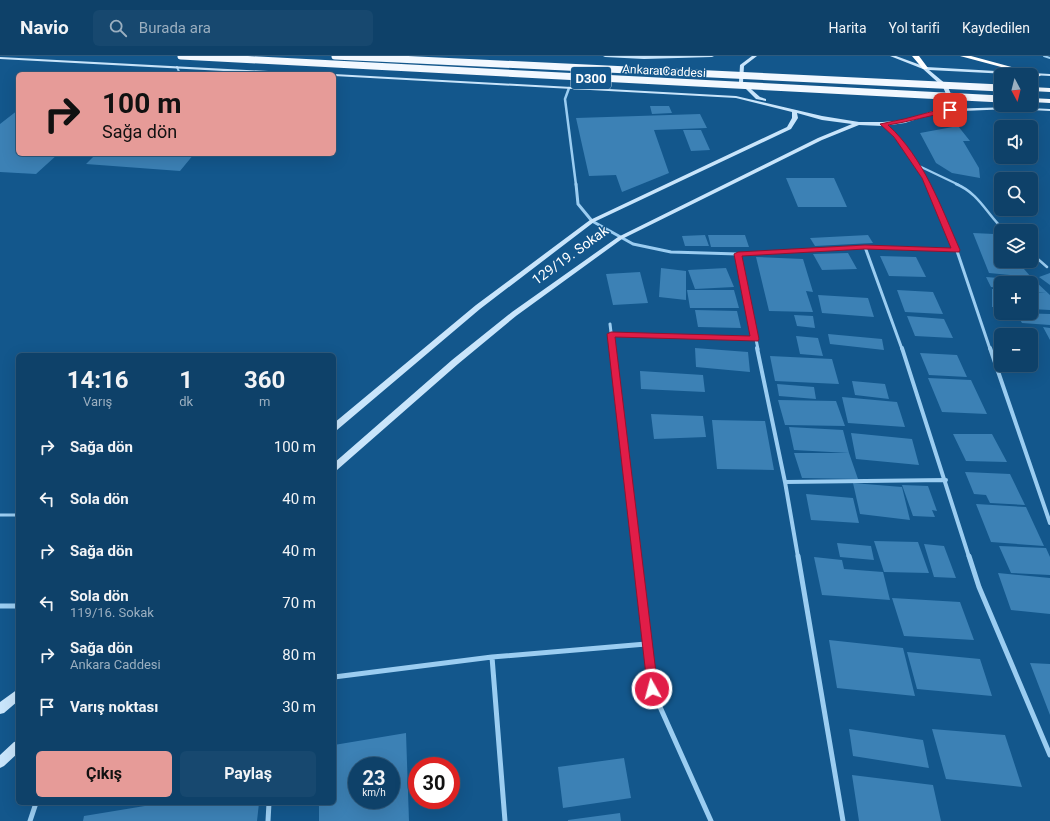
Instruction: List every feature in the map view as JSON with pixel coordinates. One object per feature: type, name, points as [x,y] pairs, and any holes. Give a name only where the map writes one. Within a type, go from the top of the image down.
[{"type":"highway","name":"Ankara Caddesi","points":[[181,56],[994,99]]},
{"type":"highway","name":"Ankara Caddesi","points":[[335,56],[994,88]]},
{"type":"highway","points":[[915,56],[925,68]]},
{"type":"highway","points":[[963,56],[1010,68]]},
{"type":"highway","points":[[1038,89],[1050,90]]},
{"type":"highway","points":[[1038,100],[1050,101]]},
{"type":"main road","name":"Ankara Caddesi","points":[[605,56],[712,56]]},
{"type":"main road","points":[[755,56],[742,65],[741,82],[758,98],[791,110]]},
{"type":"main road","points":[[892,56],[925,68],[994,72]]},
{"type":"main road","points":[[0,58],[260,72]]},
{"type":"main road","points":[[925,68],[945,86],[952,100],[938,111]]},
{"type":"main road","name":"Ankara Caddesi","points":[[336,75],[736,97],[822,118],[860,124],[883,124],[905,121],[938,111],[1011,108],[1050,110]]},
{"type":"main road","points":[[1038,75],[1050,75]]},
{"type":"main road","name":"129/19. Sokak","points":[[336,426],[478,307],[592,221],[789,128],[795,118],[791,110]]},
{"type":"main road","name":"129/19. Sokak","points":[[336,466],[455,362],[514,314],[620,238],[820,139],[860,124]]},
{"type":"main road","points":[[0,709],[16,696]]},
{"type":"main road","points":[[0,762],[16,748]]},
{"type":"street","points":[[569,88],[565,99],[578,204],[592,221],[633,244],[671,252],[738,254],[865,247],[956,250]]},
{"type":"street","points":[[883,124],[896,135],[925,178],[956,250],[1050,523]]},
{"type":"street","points":[[865,247],[908,364],[979,587],[1050,755]]},
{"type":"street","points":[[738,254],[784,482],[842,821]]},
{"type":"street","points":[[610,324],[652,689],[711,821]]},
{"type":"street","points":[[611,334],[755,339]]},
{"type":"street","points":[[784,482],[946,480]]},
{"type":"street","points":[[0,606],[16,606]]},
{"type":"street","points":[[336,677],[492,657],[646,644]]},
{"type":"street","points":[[492,657],[506,821]]},
{"type":"street","points":[[30,821],[35,805]]},
{"type":"street","points":[[268,821],[269,805]]},
{"type":"lane","points":[[1044,56],[1050,58]]},
{"type":"lane","points":[[177,67],[179,72]]},
{"type":"lane","points":[[917,165],[943,179],[966,188],[981,202],[997,224]]},
{"type":"lane","points":[[1038,260],[1047,267]]},
{"type":"lane","points":[[0,515],[16,515]]},
{"type":"building","points":[[650,106],[669,106],[672,113],[652,114]]},
{"type":"building","points":[[16,112],[16,156],[56,156],[36,174],[0,172],[0,124]]},
{"type":"building","points":[[700,114],[707,128],[654,130],[669,173],[622,192],[616,175],[589,176],[576,118]]},
{"type":"building","points":[[958,126],[970,141],[963,141],[979,168],[980,178],[952,173],[936,163],[920,133]]},
{"type":"building","points":[[683,130],[701,130],[710,150],[691,151]]},
{"type":"building","points":[[94,156],[192,156],[180,171],[86,164]]},
{"type":"building","points":[[786,178],[834,178],[847,207],[798,207]]},
{"type":"building","points":[[973,233],[994,234],[994,268],[1023,268],[1030,276],[989,273]]},
{"type":"building","points":[[705,235],[709,246],[685,246],[682,236]]},
{"type":"building","points":[[708,235],[745,235],[749,247],[711,247]]},
{"type":"building","points":[[868,235],[873,243],[815,246],[810,238]]},
{"type":"building","points":[[848,253],[857,269],[822,270],[813,254]]},
{"type":"building","points":[[880,256],[916,257],[926,277],[889,276]]},
{"type":"building","points":[[756,257],[803,259],[813,292],[806,291],[813,312],[769,311]]},
{"type":"building","points":[[661,268],[686,271],[686,300],[659,297]]},
{"type":"building","points":[[726,268],[734,287],[695,289],[688,270]]},
{"type":"building","points":[[640,272],[648,303],[613,305],[606,274]]},
{"type":"building","points":[[1050,273],[1050,285],[1039,277]]},
{"type":"building","points":[[986,277],[994,278],[994,287],[991,287]]},
{"type":"building","points":[[1038,284],[1050,295],[1050,310],[1038,309],[1038,292],[1046,293],[1038,292]]},
{"type":"building","points":[[992,289],[994,289],[994,307],[992,307]]},
{"type":"building","points":[[687,290],[734,290],[739,308],[690,308]]},
{"type":"building","points":[[897,290],[933,292],[943,314],[905,312]]},
{"type":"building","points":[[818,295],[868,298],[874,317],[822,313]]},
{"type":"building","points":[[695,310],[737,311],[741,328],[698,327]]},
{"type":"building","points":[[1038,314],[1050,314],[1050,325],[1022,323],[1020,320],[1038,320]]},
{"type":"building","points":[[794,315],[813,316],[815,328],[797,326]]},
{"type":"building","points":[[907,316],[944,319],[953,338],[915,336]]},
{"type":"building","points":[[1043,327],[1050,328],[1050,340]]},
{"type":"building","points":[[828,334],[882,339],[884,350],[830,344]]},
{"type":"building","points":[[796,336],[818,338],[823,356],[800,354]]},
{"type":"building","points":[[695,348],[748,352],[750,372],[696,367]]},
{"type":"building","points":[[920,353],[957,355],[967,377],[929,375]]},
{"type":"building","points":[[770,356],[832,359],[839,384],[775,381]]},
{"type":"building","points":[[640,371],[703,375],[705,392],[641,389]]},
{"type":"building","points":[[928,378],[971,380],[987,414],[942,412]]},
{"type":"building","points":[[852,381],[885,384],[889,399],[855,395]]},
{"type":"building","points":[[777,384],[814,387],[816,399],[779,396]]},
{"type":"building","points":[[842,397],[897,402],[905,427],[848,423]]},
{"type":"building","points":[[778,400],[836,401],[845,426],[785,425]]},
{"type":"building","points":[[651,414],[703,416],[706,437],[654,439]]},
{"type":"building","points":[[712,420],[765,421],[774,470],[717,469]]},
{"type":"building","points":[[789,427],[843,430],[849,453],[794,450]]},
{"type":"building","points":[[851,433],[912,439],[919,465],[856,459]]},
{"type":"building","points":[[953,434],[992,434],[1007,462],[966,461]]},
{"type":"building","points":[[794,453],[849,453],[858,479],[802,478]]},
{"type":"building","points":[[965,472],[1010,474],[1025,505],[990,503],[986,495],[974,494]]},
{"type":"building","points":[[853,483],[902,487],[910,520],[860,514]]},
{"type":"building","points":[[902,485],[928,486],[937,511],[932,510],[935,517],[913,516]]},
{"type":"building","points":[[806,494],[853,498],[859,523],[811,520]]},
{"type":"building","points":[[976,504],[1026,507],[1044,546],[991,542]]},
{"type":"building","points":[[874,541],[918,542],[929,573],[884,572]]},
{"type":"building","points":[[837,543],[871,546],[874,560],[840,557]]},
{"type":"building","points":[[924,544],[944,546],[956,578],[934,577]]},
{"type":"building","points":[[999,546],[1046,548],[1050,557],[1050,575],[1011,573]]},
{"type":"building","points":[[814,557],[842,560],[844,569],[883,572],[890,600],[822,595]]},
{"type":"building","points":[[998,573],[1050,578],[1050,614],[1011,610]]},
{"type":"building","points":[[892,598],[960,602],[974,640],[904,636]]},
{"type":"building","points":[[829,640],[903,648],[915,696],[837,688]]},
{"type":"building","points":[[907,652],[980,659],[992,696],[917,689]]},
{"type":"building","points":[[1030,663],[1050,664],[1050,715]]},
{"type":"building","points":[[849,729],[923,740],[929,768],[853,756]]},
{"type":"building","points":[[932,729],[1005,735],[1022,787],[946,779]]},
{"type":"building","points":[[406,733],[409,821],[319,821],[319,805],[336,805],[336,745]]},
{"type":"building","points":[[624,758],[631,798],[563,808],[558,767]]},
{"type":"building","points":[[852,775],[933,785],[941,821],[859,821]]},
{"type":"building","points":[[151,805],[259,805],[257,821],[83,821],[84,816]]},
{"type":"building","points":[[620,813],[621,821],[568,821],[568,820]]},
{"type":"route","points":[[652,689],[611,334],[755,339],[738,254],[865,247],[956,250],[925,178],[896,135],[883,124],[905,121],[938,111],[950,110]]}]
